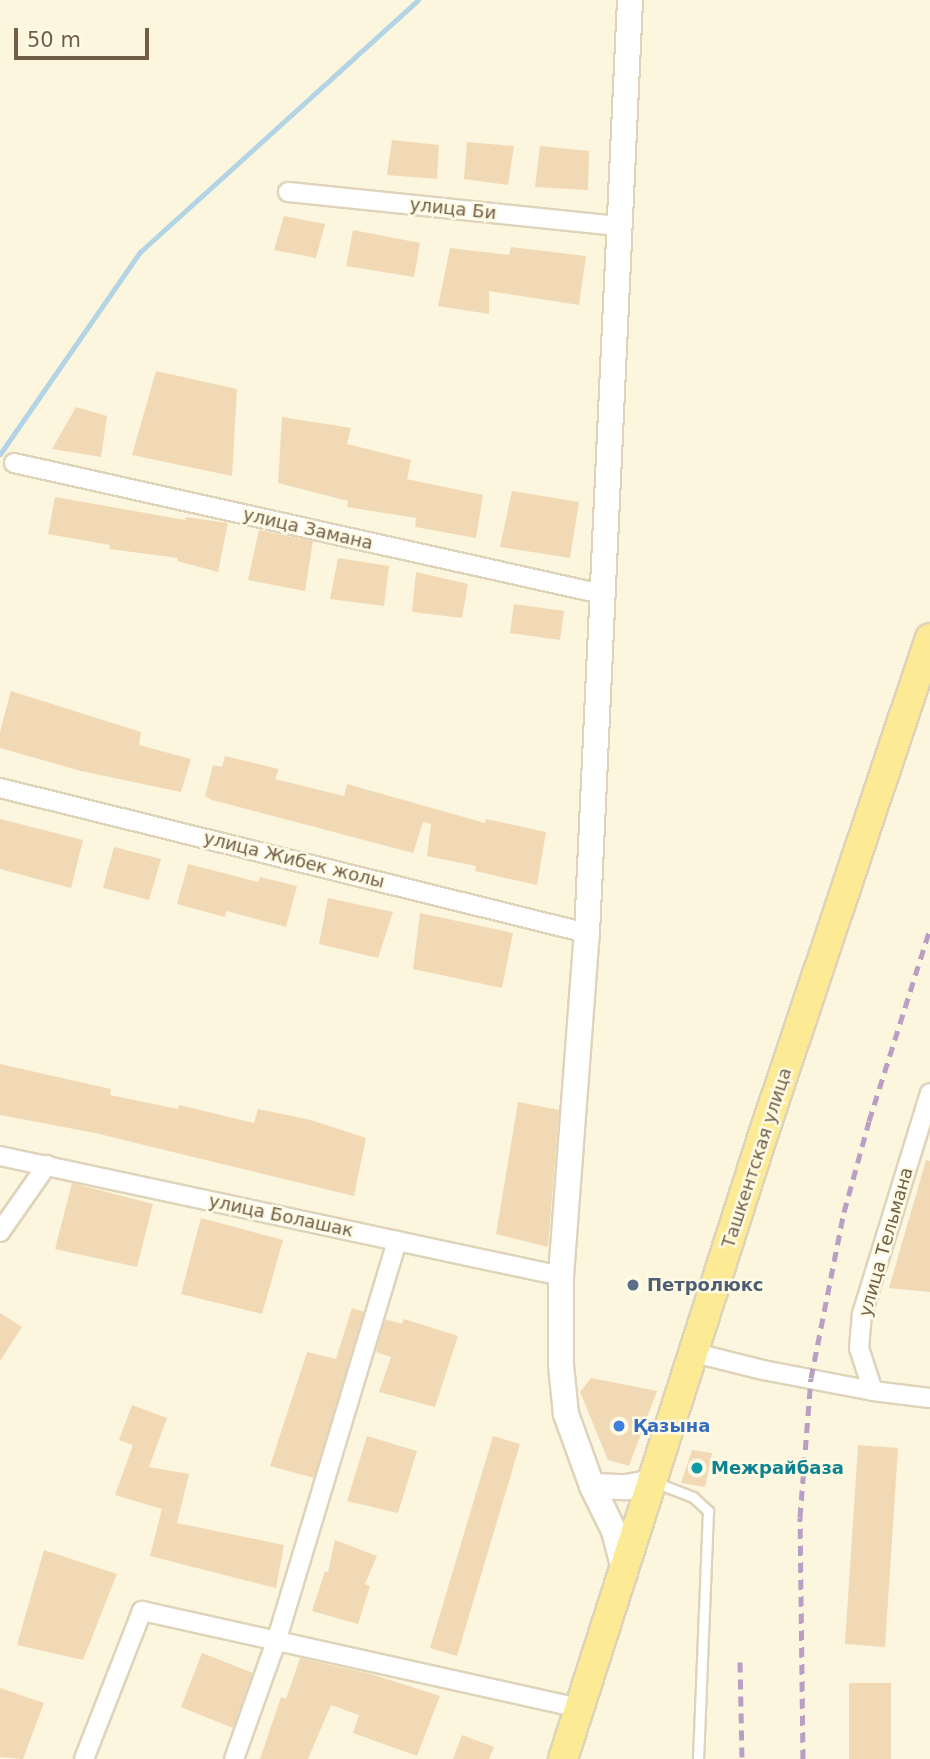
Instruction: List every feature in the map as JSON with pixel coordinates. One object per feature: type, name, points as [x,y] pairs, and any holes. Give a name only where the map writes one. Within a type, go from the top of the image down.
[{"type":"main road","points":[[625,1573],[614,1531],[592,1486],[566,1414],[561,1366],[561,1276],[587,933],[630,0]]},
{"type":"main road","name":"Ташкентская улица","points":[[563,1759],[625,1573],[763,1135],[930,638]]},
{"type":"main road","points":[[592,1486],[626,1486],[653,1482]]},
{"type":"street","name":"улица Би","points":[[288,192],[618,226]]},
{"type":"street","name":"улица Замана","points":[[14,463],[602,594]]},
{"type":"street","name":"улица Жибек жолы","points":[[0,788],[587,933]]},
{"type":"street","name":"улица Тельмана","points":[[873,1391],[859,1348],[862,1314],[930,1093]]},
{"type":"street","name":"улица Болашак","points":[[0,1156],[561,1276]]},
{"type":"street","points":[[0,1232],[47,1165]]},
{"type":"street","points":[[234,1759],[276,1642],[397,1241]]},
{"type":"street","points":[[695,1353],[763,1370],[873,1391],[930,1398]]},
{"type":"street","points":[[84,1759],[142,1611],[579,1708]]},
{"type":"lane","points":[[653,1482],[693,1497],[708,1511],[698,1759]]},
{"type":"building","points":[[392,140],[439,145],[437,179],[387,175]]},
{"type":"building","points":[[467,142],[514,146],[508,185],[464,179]]},
{"type":"building","points":[[540,146],[589,151],[588,190],[535,187]]},
{"type":"building","points":[[284,216],[325,224],[316,258],[274,250]]},
{"type":"building","points":[[353,230],[420,243],[414,277],[346,266]]},
{"type":"building","points":[[511,247],[586,256],[579,305],[489,291],[489,314],[438,306],[450,248],[509,255]]},
{"type":"building","points":[[156,371],[237,389],[232,476],[132,455]]},
{"type":"building","points":[[76,407],[107,416],[101,457],[52,449]]},
{"type":"building","points":[[282,417],[351,428],[347,444],[411,460],[407,479],[483,495],[476,538],[415,527],[416,518],[347,507],[348,501],[278,483]]},
{"type":"building","points":[[512,491],[579,502],[570,558],[500,547]]},
{"type":"building","points":[[55,497],[185,520],[186,517],[228,523],[218,572],[177,561],[178,558],[109,549],[110,545],[48,534]]},
{"type":"building","points":[[259,530],[313,541],[305,591],[248,580]]},
{"type":"building","points":[[338,558],[389,566],[384,606],[330,599]]},
{"type":"building","points":[[416,572],[468,584],[462,618],[412,612]]},
{"type":"building","points":[[514,604],[564,611],[560,640],[510,633]]},
{"type":"building","points":[[11,691],[141,732],[139,745],[191,759],[181,792],[81,771],[0,748],[0,732]]},
{"type":"building","points":[[225,756],[279,769],[275,779],[344,796],[347,784],[485,823],[486,819],[546,832],[537,885],[475,871],[476,866],[427,856],[431,824],[423,822],[413,853],[212,800],[205,796],[213,765],[222,767]]},
{"type":"building","points":[[0,819],[83,840],[71,888],[0,869]]},
{"type":"building","points":[[114,847],[161,859],[149,900],[103,888]]},
{"type":"building","points":[[188,864],[258,882],[260,877],[297,886],[286,927],[226,911],[225,917],[177,904]]},
{"type":"building","points":[[328,898],[393,912],[378,958],[319,944]]},
{"type":"building","points":[[420,913],[513,933],[502,988],[413,969]]},
{"type":"building","points":[[0,1064],[111,1089],[110,1095],[178,1109],[179,1105],[254,1123],[258,1109],[311,1120],[366,1138],[354,1196],[95,1133],[0,1115]]},
{"type":"building","points":[[518,1102],[559,1110],[548,1247],[496,1234]]},
{"type":"building","points":[[926,1160],[930,1161],[930,1292],[889,1288]]},
{"type":"building","points":[[72,1183],[153,1204],[137,1267],[55,1249]]},
{"type":"building","points":[[201,1218],[283,1240],[262,1314],[181,1294]]},
{"type":"building","points":[[352,1308],[364,1312],[314,1478],[270,1466],[307,1352],[336,1359]]},
{"type":"building","points":[[0,1313],[22,1327],[0,1361]]},
{"type":"building","points":[[385,1319],[402,1324],[404,1319],[458,1336],[435,1407],[379,1392],[391,1357],[376,1352]]},
{"type":"building","name":"Қазына","points":[[591,1378],[657,1391],[629,1466],[608,1460],[580,1392]]},
{"type":"building","points":[[132,1405],[167,1418],[149,1467],[189,1474],[177,1523],[284,1545],[276,1588],[150,1556],[162,1509],[115,1495],[133,1445],[119,1440]]},
{"type":"building","points":[[367,1436],[417,1451],[398,1513],[347,1501]]},
{"type":"building","points":[[493,1436],[520,1444],[457,1656],[430,1648]]},
{"type":"building","points":[[858,1445],[898,1448],[885,1647],[845,1644]]},
{"type":"building","name":"Межрайбаза","points":[[692,1450],[712,1453],[705,1487],[681,1483]]},
{"type":"building","points":[[335,1540],[377,1556],[365,1584],[370,1586],[358,1624],[312,1611],[325,1571],[328,1572]]},
{"type":"building","points":[[44,1550],[117,1574],[83,1660],[17,1645]]},
{"type":"building","points":[[202,1653],[253,1673],[233,1728],[181,1707]]},
{"type":"building","points":[[300,1658],[371,1674],[440,1696],[417,1756],[353,1733],[359,1715],[331,1705],[308,1759],[260,1759],[281,1697],[286,1699]]},
{"type":"building","points":[[849,1683],[891,1683],[891,1759],[849,1759]]},
{"type":"building","points":[[0,1688],[44,1703],[23,1759],[0,1757]]},
{"type":"building","points":[[462,1735],[494,1747],[489,1759],[453,1759]]},
{"type":"waterway","points":[[0,454],[140,252],[418,0]]},
{"type":"railway","points":[[803,1759],[800,1517],[811,1378],[844,1212],[869,1121],[930,929]]},
{"type":"railway","points":[[740,1662],[742,1759]]},
{"type":"place","name":"Петролюкс","points":[[633,1285]]},
{"type":"place","name":"Қазына","points":[[619,1426]]},
{"type":"place","name":"Межрайбаза","points":[[697,1468]]}]
